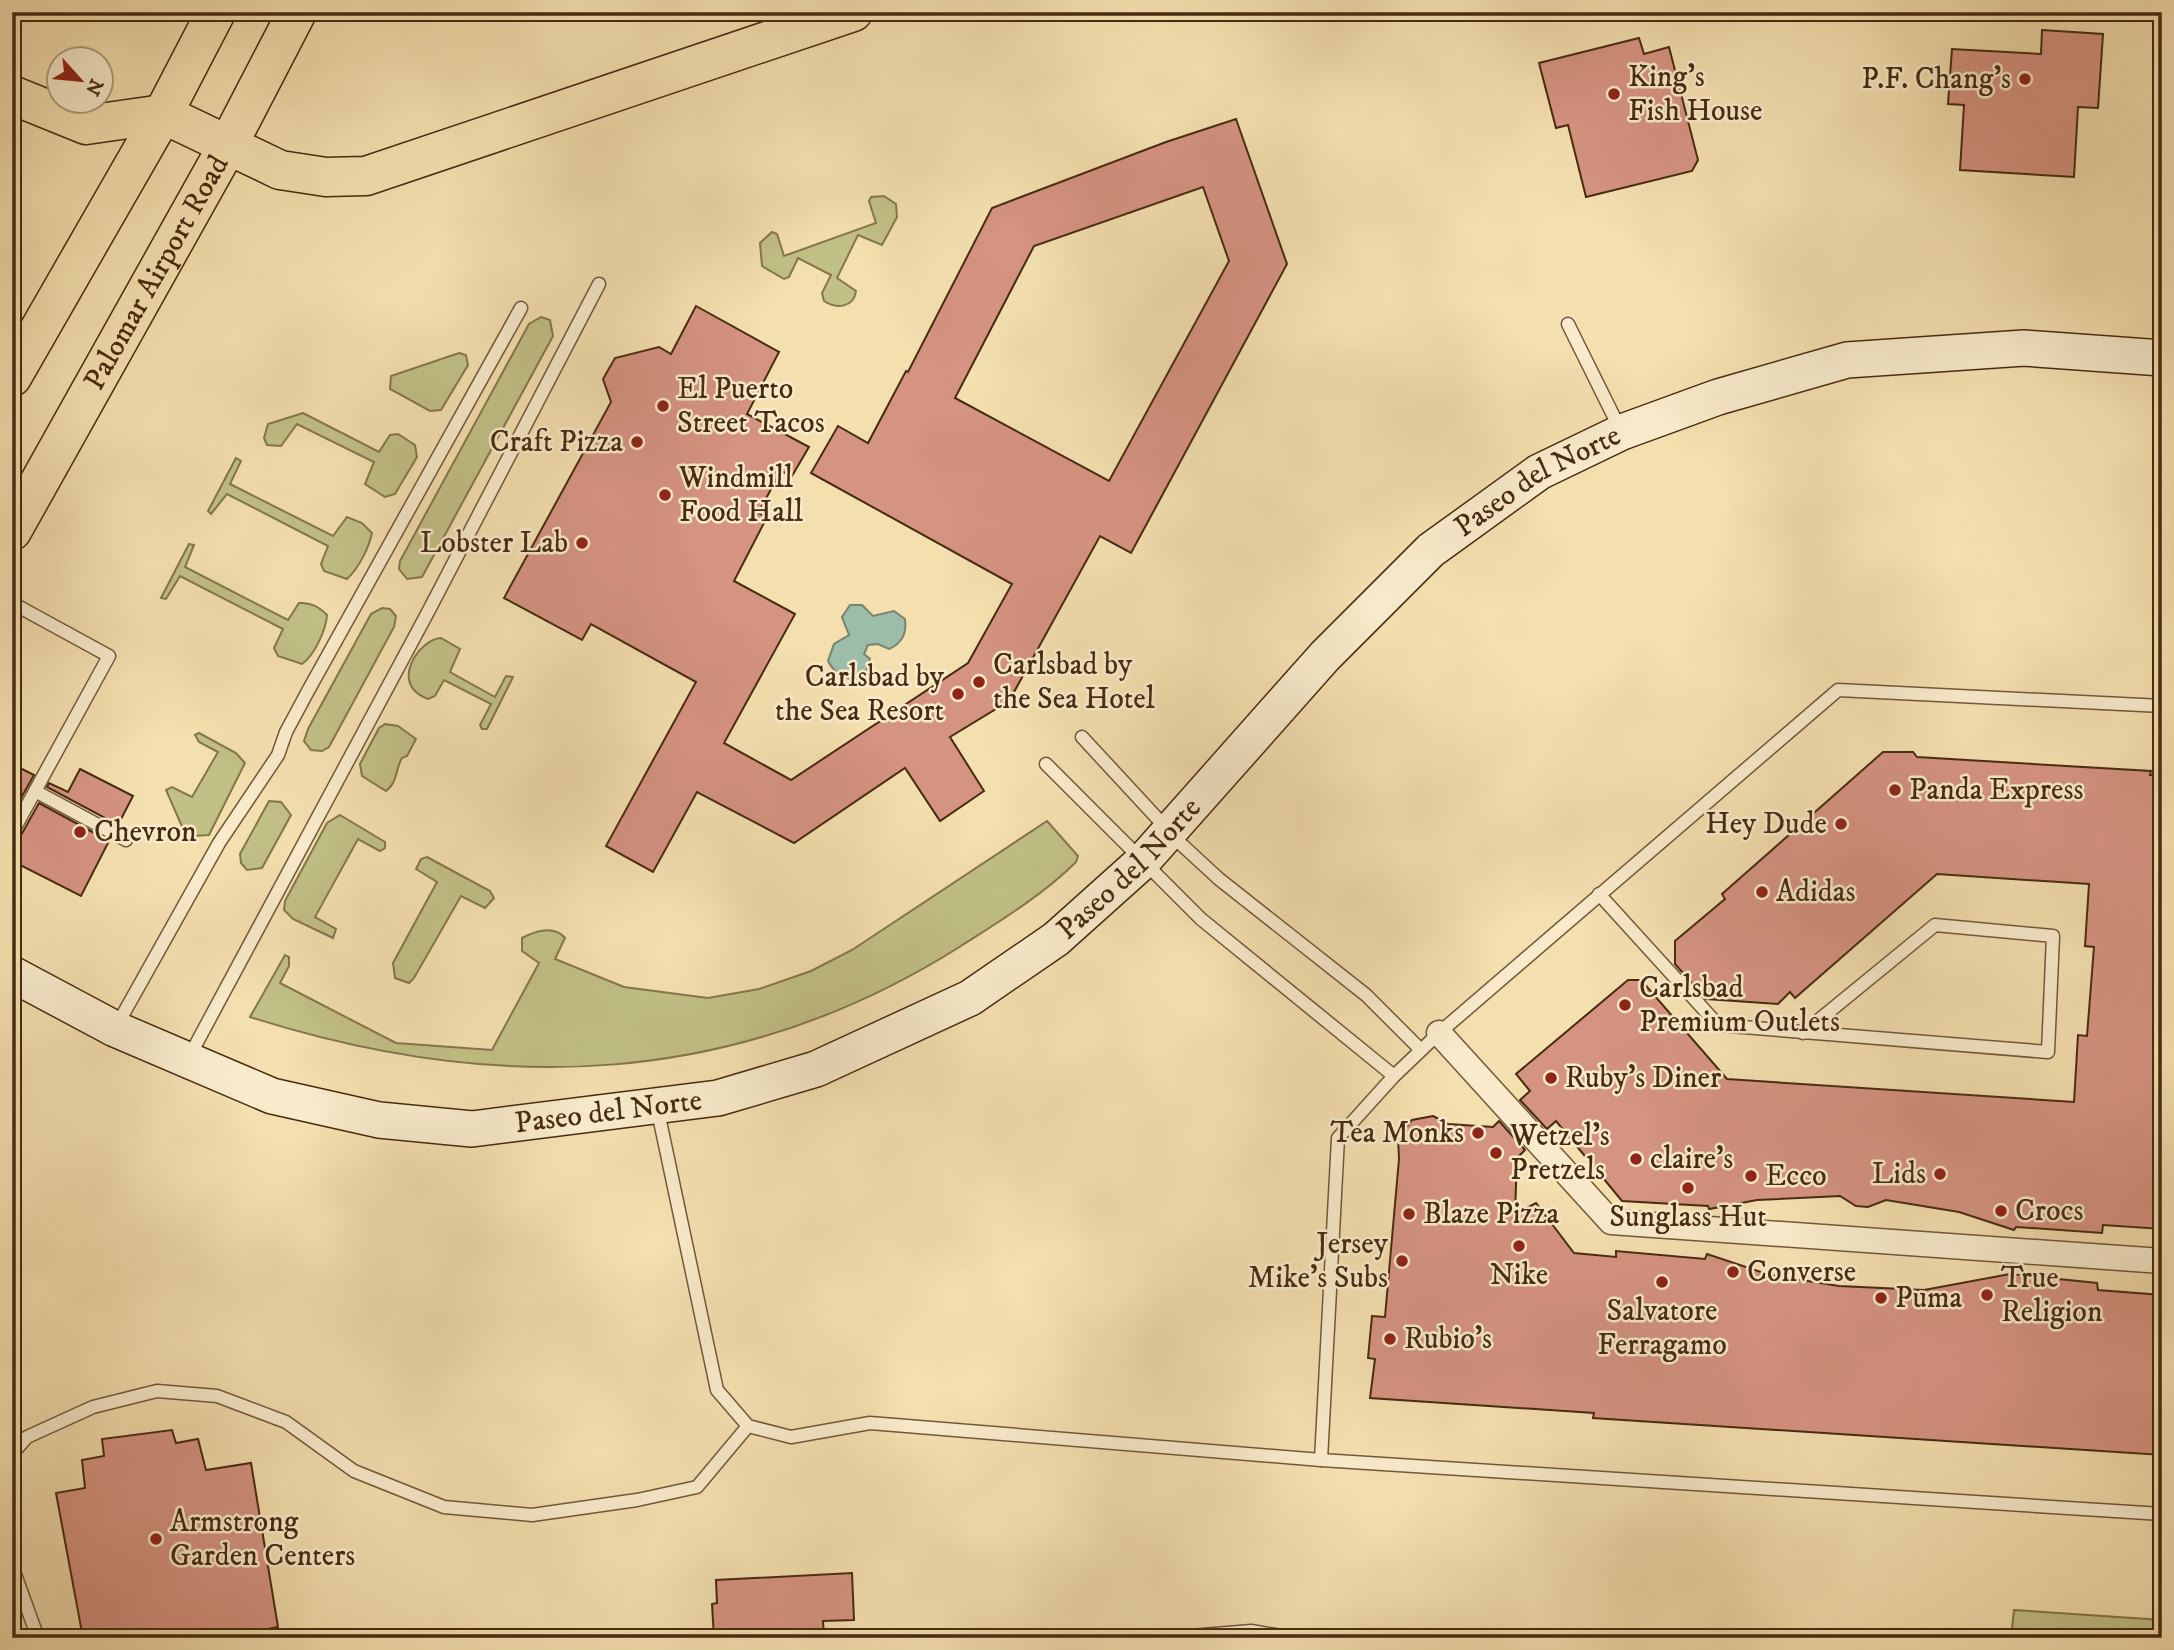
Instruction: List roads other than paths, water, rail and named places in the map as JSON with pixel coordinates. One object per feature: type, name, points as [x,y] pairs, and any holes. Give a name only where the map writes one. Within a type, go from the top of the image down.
[{"type":"main road","points":[[12,377],[163,114],[216,12]]},
{"type":"main road","name":"Palomar Airport Road","points":[[12,531],[228,145],[297,12]]},
{"type":"main road","points":[[12,95],[86,125],[163,114],[289,172],[326,177],[366,176],[853,12]]},
{"type":"main road","name":"Paseo del Norte","points":[[12,974],[115,1028],[272,1096],[379,1120],[472,1129],[718,1098],[816,1069],[970,998],[1056,939],[1143,861],[1325,656],[1431,550],[1539,472],[1622,432],[1718,397],[1847,360],[2024,348],[2162,358]]},
{"type":"street","points":[[1439,1033],[1611,1222],[2162,1261]]},
{"type":"lane","points":[[188,1060],[428,612],[599,284]]},
{"type":"lane","points":[[115,1028],[219,843],[278,755],[286,732],[314,680],[521,308]]},
{"type":"lane","points":[[1568,324],[1622,432]]},
{"type":"lane","points":[[12,603],[109,656],[12,833]]},
{"type":"lane","points":[[1321,1460],[1338,1138],[1394,1076],[1439,1033],[1838,690],[2162,706]]},
{"type":"lane","points":[[1082,737],[1170,832],[1219,879],[1366,995],[1421,1050]]},
{"type":"lane","points":[[1046,764],[1201,919],[1394,1076]]},
{"type":"lane","points":[[35,791],[126,840]]},
{"type":"lane","points":[[1599,894],[1718,1025],[1802,1033],[2048,1052],[2053,936],[1935,925],[1802,1033]]},
{"type":"lane","points":[[657,1106],[717,1390],[748,1426],[791,1437],[870,1423],[1321,1460],[2162,1514]]},
{"type":"lane","points":[[12,1454],[27,1437],[93,1407],[157,1391],[217,1396],[286,1422],[354,1471],[444,1507],[532,1515],[637,1500],[697,1487],[748,1426]]},
{"type":"lane","points":[[12,1566],[38,1638]]},
{"type":"lane","points":[[1166,1638],[1251,1631],[1293,1638]]},
{"type":"place","name":"P.F. Chang's","points":[[2025,79]]},
{"type":"place","name":"King's Fish House","points":[[1614,94]]},
{"type":"place","name":"El Puerto Street Tacos","points":[[663,406]]},
{"type":"place","name":"Craft Pizza","points":[[637,442]]},
{"type":"place","name":"Windmill Food Hall","points":[[665,495]]},
{"type":"place","name":"Lobster Lab","points":[[582,543]]},
{"type":"place","name":"Carlsbad by the Sea Hotel","points":[[979,682]]},
{"type":"place","name":"Carlsbad by the Sea Resort","points":[[958,694]]},
{"type":"place","name":"Panda Express","points":[[1895,790]]},
{"type":"place","name":"Hey Dude","points":[[1841,824]]},
{"type":"place","name":"Chevron","points":[[80,832]]},
{"type":"place","name":"Adidas","points":[[1762,892]]},
{"type":"place","name":"Carlsbad Premium Outlets","points":[[1625,1005]]},
{"type":"place","name":"Ruby’s Diner","points":[[1551,1078]]},
{"type":"place","name":"Tea Monks","points":[[1478,1133]]},
{"type":"place","name":"Wetzel's Pretzels","points":[[1496,1153]]},
{"type":"place","name":"claire's","points":[[1636,1159]]},
{"type":"place","name":"Lids","points":[[1940,1174]]},
{"type":"place","name":"Ecco","points":[[1751,1176]]},
{"type":"place","name":"Sunglass Hut","points":[[1688,1188]]},
{"type":"place","name":"Crocs","points":[[2001,1211]]},
{"type":"place","name":"Blaze Pizza","points":[[1409,1214]]},
{"type":"place","name":"Nike","points":[[1519,1246]]},
{"type":"place","name":"Jersey Mike's Subs","points":[[1402,1261]]},
{"type":"place","name":"Converse","points":[[1733,1272]]},
{"type":"place","name":"Salvatore Ferragamo","points":[[1662,1282]]},
{"type":"place","name":"True Religion","points":[[1987,1295]]},
{"type":"place","name":"Puma","points":[[1881,1298]]},
{"type":"place","name":"Rubio's","points":[[1390,1339]]},
{"type":"place","name":"Armstrong Garden Centers","points":[[156,1539]]}]
